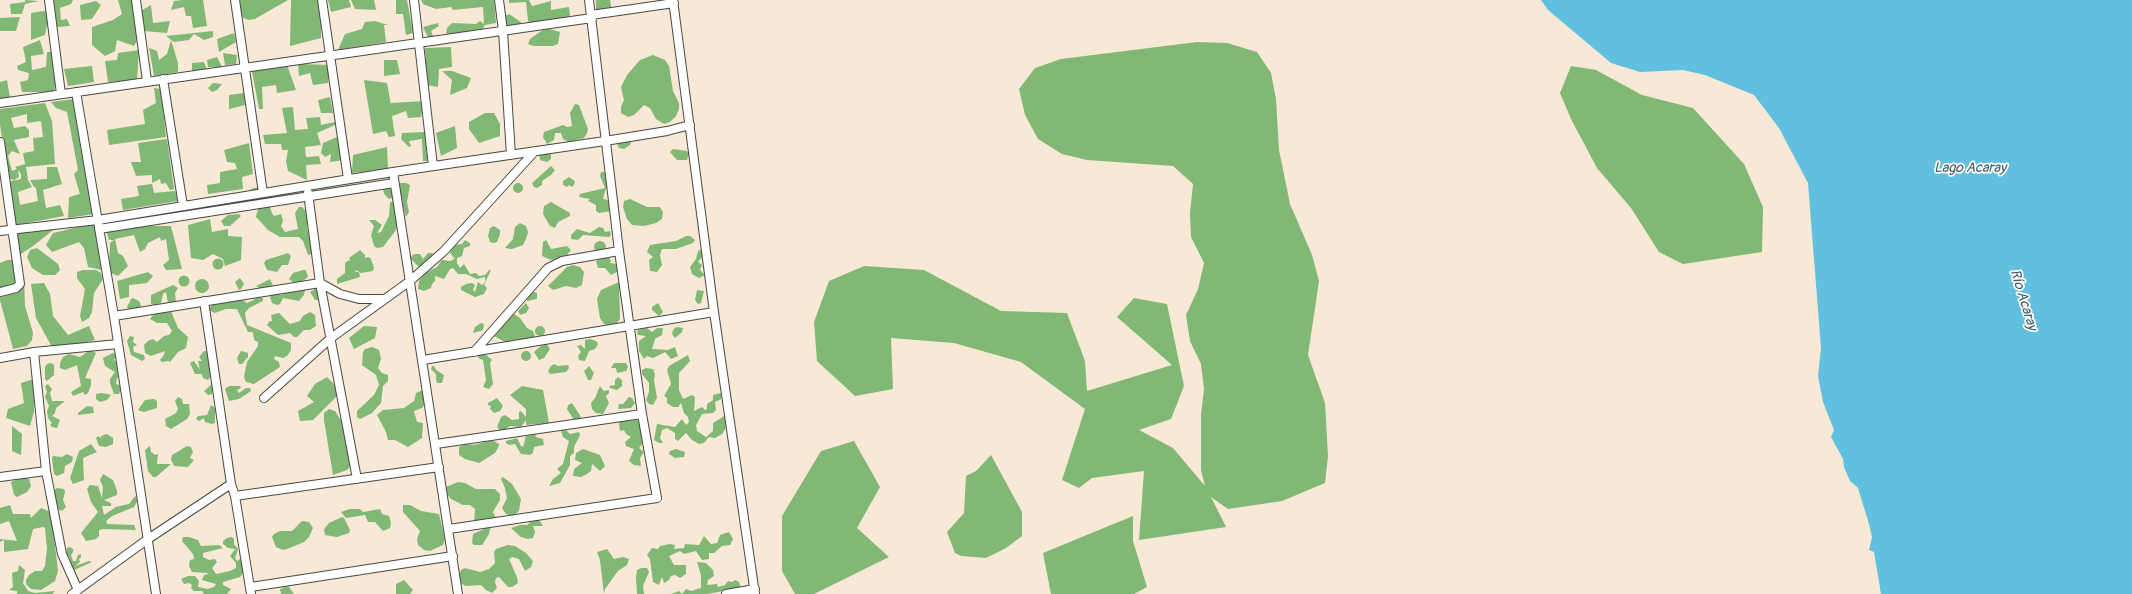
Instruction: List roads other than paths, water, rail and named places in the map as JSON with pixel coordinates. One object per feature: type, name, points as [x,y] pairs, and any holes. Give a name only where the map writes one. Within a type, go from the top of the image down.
[{"type":"street","points":[[49,0],[61,94]]},
{"type":"street","points":[[136,0],[147,81]]},
{"type":"street","points":[[235,0],[262,193]]},
{"type":"street","points":[[322,0],[348,179]]},
{"type":"street","points":[[414,0],[433,166]]},
{"type":"street","points":[[499,0],[503,31],[511,155]]},
{"type":"street","points":[[449,529],[657,498],[642,414],[629,326],[605,141],[589,0]]},
{"type":"street","points":[[0,102],[503,31],[673,2],[714,312],[755,592],[726,594]]},
{"type":"street","points":[[163,79],[183,206]]},
{"type":"street","points":[[76,92],[114,316],[156,594]]},
{"type":"street","points":[[0,231],[98,220],[348,179],[605,141],[690,125]]},
{"type":"street","points":[[0,142],[14,230],[20,284],[16,288],[0,292]]},
{"type":"street","points":[[264,398],[331,338],[410,281],[444,251],[536,151]]},
{"type":"street","points":[[393,172],[458,594]]},
{"type":"street","points":[[99,230],[394,183]]},
{"type":"street","points":[[307,186],[320,283],[357,479]]},
{"type":"street","points":[[474,352],[548,268],[562,261],[619,251]]},
{"type":"street","points":[[114,316],[320,283],[340,294],[359,299],[382,300]]},
{"type":"street","points":[[204,302],[231,484],[235,496],[251,590],[453,556]]},
{"type":"street","points":[[423,360],[714,312]]},
{"type":"street","points":[[0,358],[34,352],[118,344]]},
{"type":"street","points":[[34,352],[46,472],[62,554],[75,592],[148,539],[231,484]]},
{"type":"street","points":[[436,444],[642,414]]},
{"type":"street","points":[[235,496],[439,467]]},
{"type":"street","points":[[0,477],[46,472]]},
{"type":"water","name":"Lago Acaray","points":[[1541,0],[2132,0],[2132,594],[1881,594],[1874,552],[1869,550],[1872,537],[1869,524],[1858,488],[1850,481],[1844,467],[1843,459],[1831,437],[1834,430],[1823,402],[1818,376],[1821,348],[1808,183],[1779,128],[1754,95],[1705,75],[1683,70],[1640,72],[1611,63],[1548,10]]},
{"type":"water label","name":"Río Acaray","points":[[2023,300]]}]
